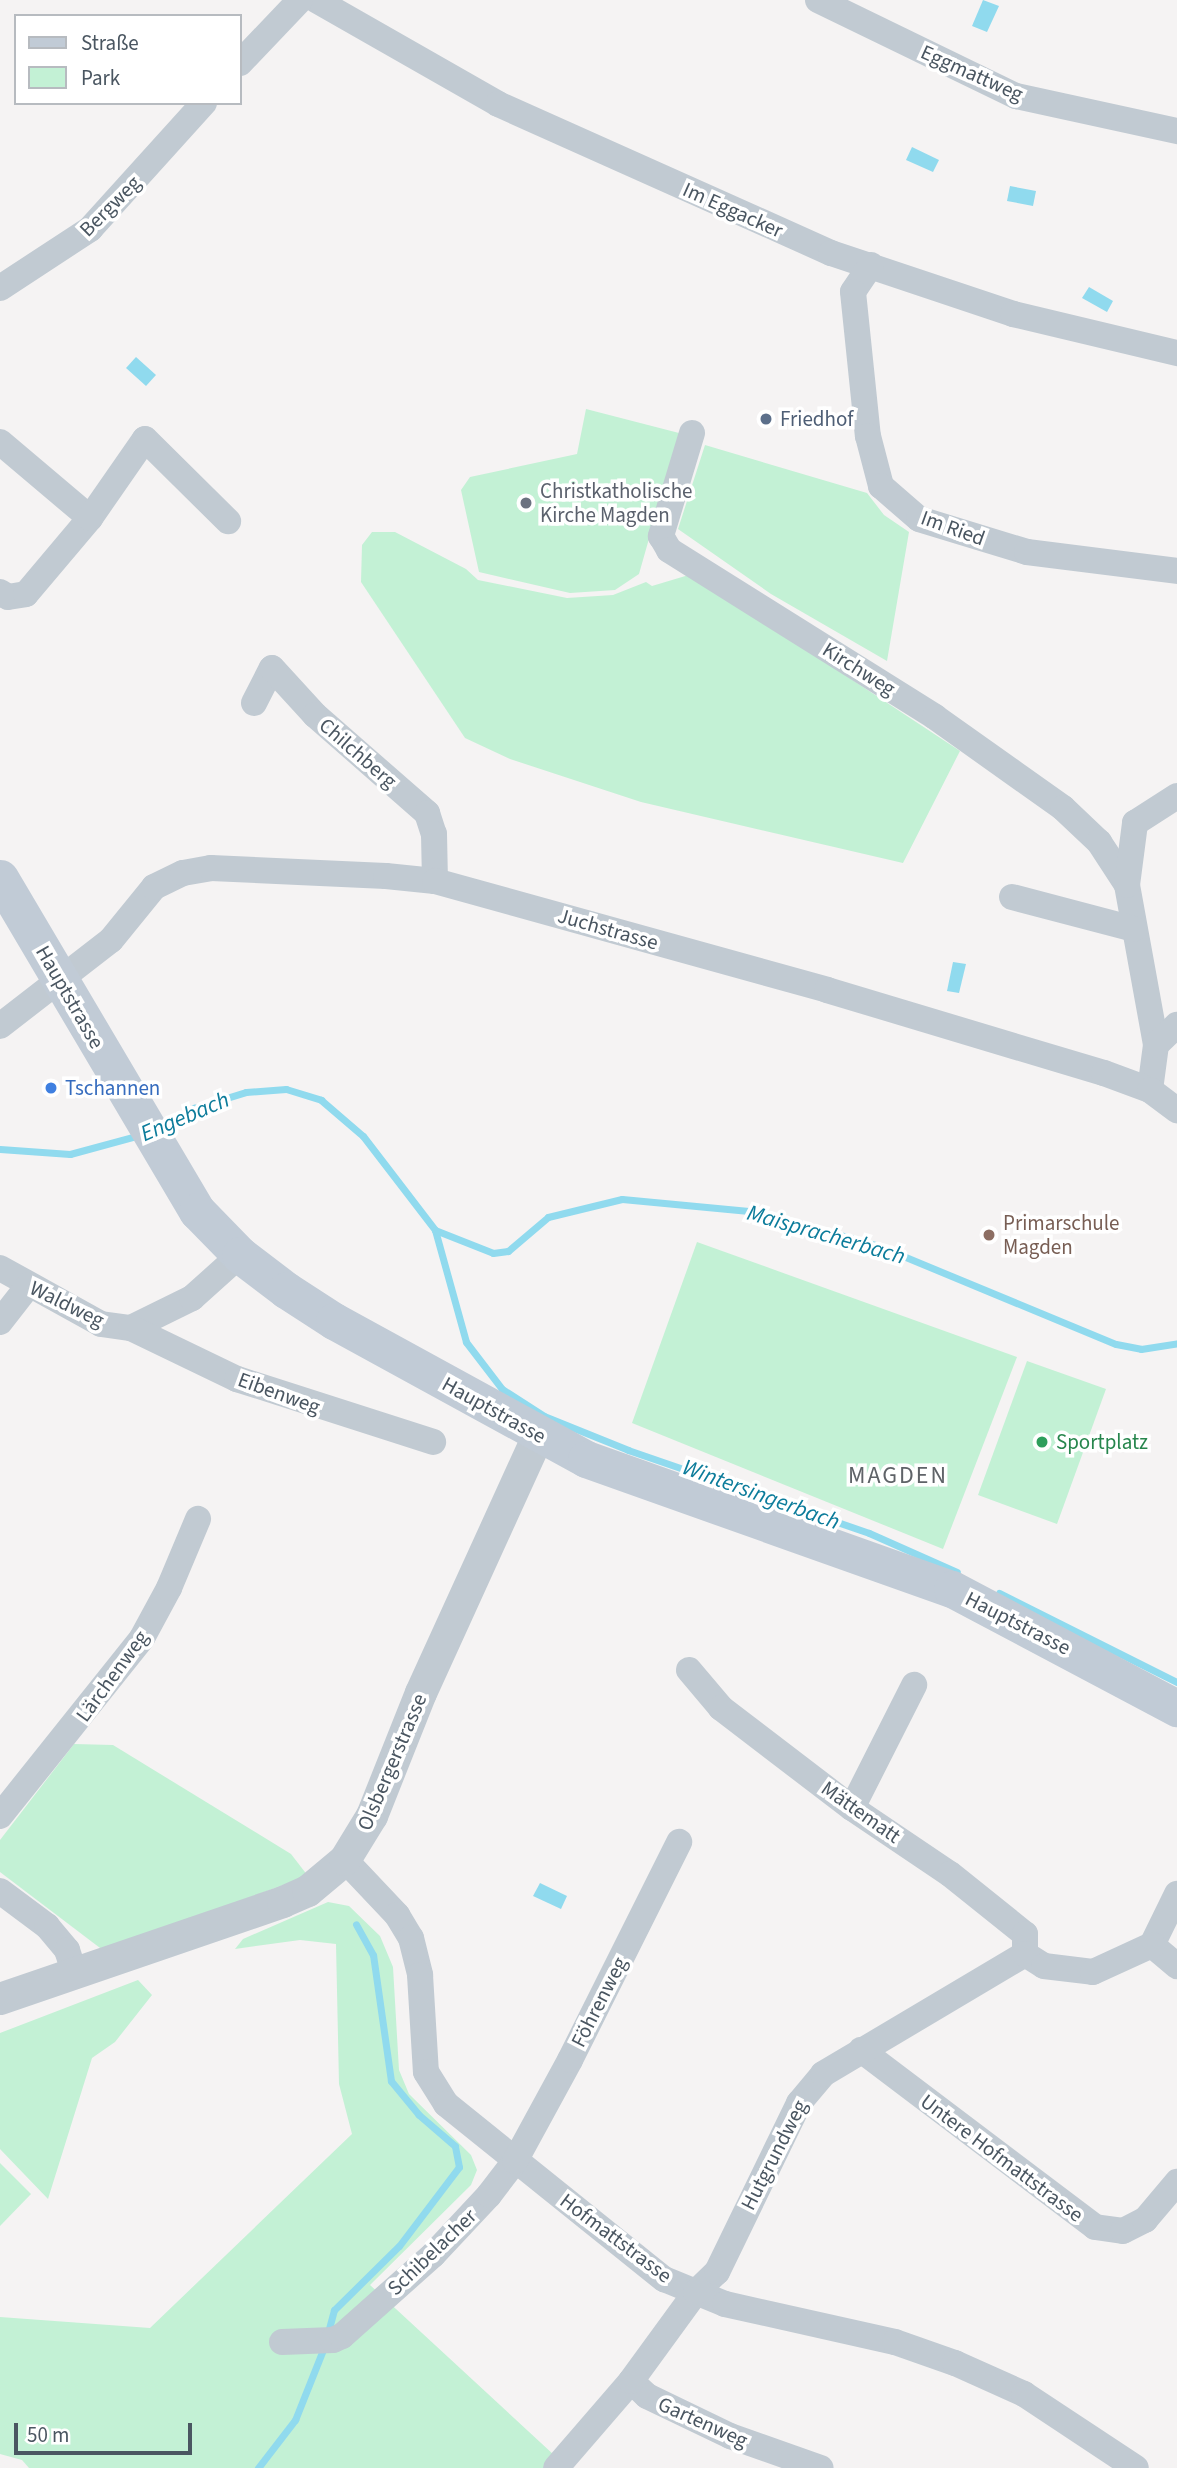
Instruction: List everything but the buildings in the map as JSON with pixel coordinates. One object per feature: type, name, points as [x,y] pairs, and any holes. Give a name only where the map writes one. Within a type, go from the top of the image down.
[{"type":"main road","name":"Hauptstrasse","points":[[0,878],[197,1211],[240,1255],[334,1321],[538,1436],[633,1478],[952,1589],[1177,1708]]},
{"type":"street","name":"Im Eggacker","points":[[316,0],[498,104],[819,247],[1013,314],[1177,353]]},
{"type":"street","name":"Eggmattweg","points":[[818,0],[1016,96],[1177,131]]},
{"type":"street","points":[[242,60],[285,4]]},
{"type":"street","name":"Bergweg","points":[[0,288],[90,229],[202,105]]},
{"type":"street","name":"Im Ried","points":[[871,265],[853,292],[868,436],[881,486],[919,519],[1027,552],[1177,571]]},
{"type":"street","name":"Kirchweg","points":[[692,433],[661,536],[669,550],[935,717],[1063,808],[1099,842],[1127,885]]},
{"type":"street","points":[[0,592],[8,597],[26,594],[90,518],[145,439],[228,522]]},
{"type":"street","points":[[0,442],[90,518]]},
{"type":"street","name":"Chilchberg","points":[[254,703],[272,668],[314,715],[427,813],[434,834],[435,881]]},
{"type":"street","name":"Kirchweg","points":[[1150,1090],[1156,1045],[1127,885],[1135,823],[1177,796]]},
{"type":"street","name":"Juchstrasse","points":[[0,1026],[111,940],[154,887],[183,873],[211,868],[435,881],[827,990],[1150,1090],[1177,1110]]},
{"type":"street","points":[[1013,897],[1134,929]]},
{"type":"street","points":[[1156,1045],[1177,1025]]},
{"type":"street","name":"Waldweg","points":[[0,1268],[100,1324],[131,1328],[192,1298],[240,1255]]},
{"type":"street","points":[[0,1322],[28,1286]]},
{"type":"street","name":"Eibenweg","points":[[131,1328],[237,1379],[433,1442]]},
{"type":"street","name":"Olsbergerstrasse","points":[[0,1999],[283,1902],[308,1891],[345,1860],[372,1816],[421,1693],[538,1436]]},
{"type":"street","name":"Lärchenweg","points":[[0,1816],[142,1638],[169,1588],[198,1519]]},
{"type":"street","name":"Mättematt","points":[[688,1670],[721,1708],[852,1808],[950,1874],[1025,1934],[1026,1954]]},
{"type":"street","points":[[852,1808],[914,1685]]},
{"type":"street","name":"Föhrenweg","points":[[514,2161],[679,1842]]},
{"type":"street","name":"Hofmattstrasse","points":[[345,1860],[397,1915],[411,1938],[419,1975],[426,2072],[446,2104],[664,2279],[725,2304],[895,2342],[955,2363],[1024,2394],[1136,2468]]},
{"type":"street","points":[[0,1891],[47,1926],[67,1950],[75,1974]]},
{"type":"street","points":[[1026,1954],[1044,1966],[1093,1972],[1152,1945],[1177,1894]]},
{"type":"street","points":[[1152,1945],[1177,1966]]},
{"type":"street","name":"Hutgrundweg","points":[[556,2468],[631,2381],[696,2292],[717,2272],[799,2103],[823,2074],[1026,1954]]},
{"type":"street","name":"Untere Hofmattstrasse","points":[[861,2050],[1095,2227],[1123,2231],[1145,2220],[1177,2182]]},
{"type":"street","name":"Schibelacher","points":[[282,2342],[314,2341],[342,2336],[433,2255],[514,2161]]},
{"type":"street","name":"Gartenweg","points":[[631,2381],[647,2396],[730,2436],[821,2468]]},
{"type":"green space","points":[[586,409],[679,433],[639,574],[615,590],[570,593],[479,572],[461,490],[470,477],[577,454]]},
{"type":"green space","points":[[705,445],[867,493],[884,515],[909,532],[887,661],[771,594],[678,529]]},
{"type":"green space","points":[[372,532],[395,532],[466,569],[478,580],[567,598],[613,595],[646,582],[652,586],[692,574],[960,751],[903,863],[641,802],[510,759],[465,738],[361,582],[362,545]]},
{"type":"green space","points":[[697,1242],[1017,1357],[943,1549],[632,1423]]},
{"type":"green space","name":"Sportplatz","points":[[1027,1361],[1106,1389],[1057,1524],[978,1495]]},
{"type":"green space","points":[[74,1744],[113,1745],[291,1854],[308,1876],[104,1951],[0,1872],[0,1840]]},
{"type":"green space","points":[[328,1902],[349,1906],[380,1936],[393,1967],[399,2070],[409,2094],[471,2155],[477,2170],[471,2185],[370,2285],[554,2455],[543,2468],[29,2468],[22,2460],[0,2454],[0,2317],[150,2328],[352,2134],[339,2084],[336,1944],[300,1940],[235,1949],[243,1939]]},
{"type":"green space","points":[[138,1980],[152,1995],[115,2042],[92,2058],[48,2199],[0,2149],[0,2033]]},
{"type":"green space","points":[[0,2163],[31,2194],[0,2226]]},
{"type":"water","points":[[983,0],[999,6],[987,32],[972,26]]},
{"type":"water","points":[[912,147],[939,160],[933,172],[906,160]]},
{"type":"water","points":[[1010,186],[1036,191],[1033,206],[1007,201]]},
{"type":"water","points":[[1089,287],[1113,301],[1107,312],[1082,298]]},
{"type":"water","points":[[136,357],[156,375],[146,386],[126,368]]},
{"type":"water","points":[[953,962],[966,964],[959,993],[947,991]]},
{"type":"water","points":[[540,1883],[567,1896],[561,1909],[533,1896]]},
{"type":"waterway","name":"Wintersingerbach","points":[[160,1125],[194,1108],[246,1092],[286,1089],[321,1100],[363,1136],[435,1230],[466,1342],[502,1389],[544,1416],[628,1450],[869,1533],[957,1572]]},
{"type":"waterway","name":"Engebach","points":[[0,1149],[70,1154],[140,1135]]},
{"type":"waterway","name":"Maispracherbach","points":[[435,1230],[493,1253],[508,1251],[548,1217],[622,1199],[759,1212],[879,1246],[1116,1344],[1141,1349],[1177,1343]]},
{"type":"waterway","name":"Wintersingerbach","points":[[999,1593],[1177,1682]]},
{"type":"waterway","points":[[327,2336],[334,2310],[399,2246],[459,2167],[455,2146],[419,2115],[391,2081],[373,1955],[356,1924]]},
{"type":"waterway","points":[[258,2468],[295,2420],[324,2347]]},
{"type":"place","name":"Friedhof","points":[[766,419]]},
{"type":"place","name":"Christkatholische Kirche Magden","points":[[526,503]]},
{"type":"place","name":"Tschannen","points":[[51,1088]]},
{"type":"place","name":"Primarschule Magden","points":[[989,1235]]},
{"type":"place","name":"Sportplatz","points":[[1042,1442]]},
{"type":"district","name":"MAGDEN","points":[[898,1476]]}]
